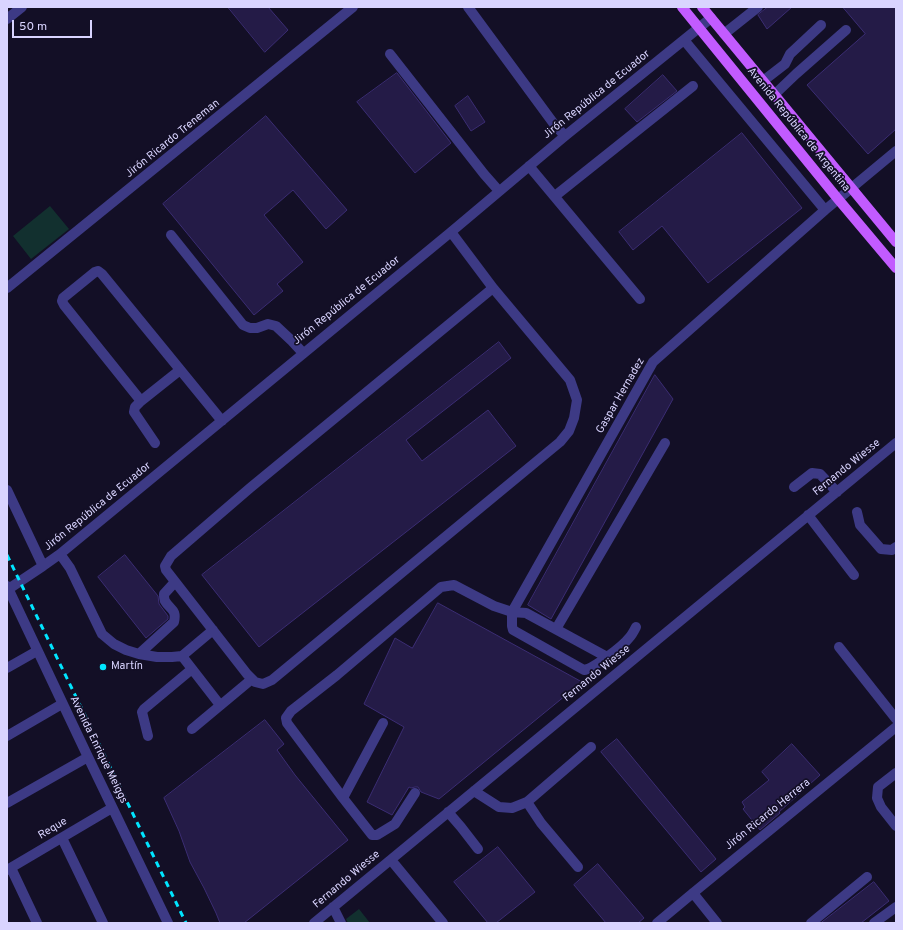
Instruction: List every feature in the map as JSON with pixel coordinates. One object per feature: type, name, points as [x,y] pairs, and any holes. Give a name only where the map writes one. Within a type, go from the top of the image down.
[{"type":"main road","name":"Avenida República de Argentina","points":[[682,7],[896,268]]},
{"type":"main road","name":"Avenida República de Argentina","points":[[702,7],[896,242]]},
{"type":"street","name":"Jirón Ricardo Treneman","points":[[7,288],[354,7]]},
{"type":"street","points":[[468,7],[549,117],[565,136]]},
{"type":"street","points":[[724,34],[758,7]]},
{"type":"street","name":"Jirón República de Ecuador","points":[[8,588],[60,554],[451,232],[565,136],[711,18]]},
{"type":"street","points":[[763,81],[785,64],[790,54],[821,25]]},
{"type":"street","points":[[774,95],[846,30]]},
{"type":"street","points":[[684,40],[824,210]]},
{"type":"street","points":[[390,54],[499,191]]},
{"type":"street","points":[[555,196],[693,86]]},
{"type":"street","name":"Gaspar Hernadez","points":[[512,612],[653,362],[824,210],[896,151]]},
{"type":"street","points":[[529,166],[640,299]]},
{"type":"street","points":[[451,232],[493,288],[570,380],[577,400],[574,418],[569,431],[560,442],[272,680],[263,684],[255,682],[166,570],[165,566],[171,556],[250,488],[493,288]]},
{"type":"street","points":[[171,235],[243,325],[250,328],[257,328],[268,324],[276,326],[303,353]]},
{"type":"street","points":[[141,401],[62,302],[63,298],[94,272],[98,271],[102,274],[222,421]]},
{"type":"street","points":[[155,443],[134,412],[135,407],[180,370]]},
{"type":"street","points":[[556,629],[665,443]]},
{"type":"street","name":"Fernando Wiesse","points":[[314,923],[896,443]]},
{"type":"street","points":[[794,487],[812,473],[820,474],[837,492]]},
{"type":"street","points":[[7,490],[43,566]]},
{"type":"street","points":[[857,512],[860,525],[881,549],[895,551]]},
{"type":"street","points":[[808,516],[854,576]]},
{"type":"street","points":[[60,554],[70,568],[102,634],[114,644],[126,650],[157,657],[172,658],[182,656],[213,630]]},
{"type":"street","points":[[139,654],[174,622],[176,616],[174,611],[165,601],[164,594],[175,582]]},
{"type":"street","points":[[415,793],[395,824],[375,836],[372,835],[287,723],[286,718],[292,711],[441,587],[454,585],[494,606],[512,612],[526,613],[607,657]]},
{"type":"street","name":"Avenida Enrique Meiggs","points":[[8,588],[62,704],[168,923]]},
{"type":"street","points":[[512,612],[513,630],[584,670],[589,669],[607,657],[628,639],[636,627]]},
{"type":"street","points":[[839,647],[896,719]]},
{"type":"street","points":[[7,668],[37,651]]},
{"type":"street","points":[[182,656],[220,705]]},
{"type":"street","points":[[148,736],[142,712],[192,669]]},
{"type":"street","points":[[192,729],[252,679]]},
{"type":"street","points":[[7,736],[62,704]]},
{"type":"street","points":[[343,798],[383,723]]},
{"type":"street","name":"Jirón Ricardo Herrera","points":[[657,923],[896,727]]},
{"type":"street","points":[[474,791],[499,807],[512,808],[526,802],[591,747]]},
{"type":"street","points":[[7,803],[88,757]]},
{"type":"street","points":[[896,773],[878,787],[877,798],[881,807],[896,826]]},
{"type":"street","points":[[526,802],[541,823],[578,867]]},
{"type":"street","name":"Reque","points":[[9,869],[112,808]]},
{"type":"street","points":[[448,812],[478,849]]},
{"type":"street","points":[[62,838],[103,923]]},
{"type":"street","points":[[391,860],[442,923]]},
{"type":"street","points":[[9,869],[37,923]]},
{"type":"street","points":[[811,923],[867,877]]},
{"type":"street","points":[[692,893],[717,923]]},
{"type":"street","points":[[333,907],[341,923]]},
{"type":"street","points":[[874,923],[896,907]]},
{"type":"green space","points":[[50,206],[69,229],[31,259],[13,236]]},
{"type":"green space","points":[[359,909],[370,923],[348,923],[346,919]]},
{"type":"building","points":[[228,7],[268,7],[288,30],[265,52]]},
{"type":"building","points":[[768,7],[792,7],[767,29],[758,15]]},
{"type":"building","points":[[843,7],[896,7],[896,129],[868,154],[807,85],[865,34]]},
{"type":"building","points":[[397,73],[451,143],[415,173],[357,102]]},
{"type":"building","points":[[663,75],[677,91],[637,122],[625,109]]},
{"type":"building","points":[[468,96],[485,122],[471,131],[455,106]]},
{"type":"building","points":[[266,116],[347,210],[326,229],[293,190],[264,215],[303,262],[277,284],[283,291],[254,315],[163,204]]},
{"type":"building","points":[[742,133],[802,208],[708,283],[662,226],[633,250],[619,232]]},
{"type":"building","points":[[499,342],[511,358],[406,440],[422,461],[488,410],[516,446],[259,647],[202,575]]},
{"type":"building","points":[[655,375],[673,399],[551,619],[528,605]]},
{"type":"building","points":[[125,555],[158,596],[159,604],[168,616],[168,619],[146,638],[98,577]]},
{"type":"building","points":[[438,603],[582,682],[439,799],[421,792],[418,787],[409,787],[392,815],[367,802],[404,727],[364,704],[395,638],[412,648]]},
{"type":"building","points":[[265,720],[284,744],[277,750],[295,775],[348,840],[244,923],[220,923],[190,862],[179,831],[164,798]]},
{"type":"building","points":[[617,739],[716,859],[701,872],[601,752]]},
{"type":"building","points":[[792,744],[820,775],[760,830],[743,809],[745,807],[742,802],[769,780],[762,772]]},
{"type":"building","points":[[498,847],[535,892],[496,923],[488,923],[454,882]]},
{"type":"building","points":[[598,864],[644,918],[638,923],[606,923],[574,885]]},
{"type":"building","points":[[874,882],[889,901],[861,923],[821,923]]},
{"type":"railway","points":[[7,555],[186,923]]},
{"type":"place","name":"Martín","points":[[103,667]]}]
